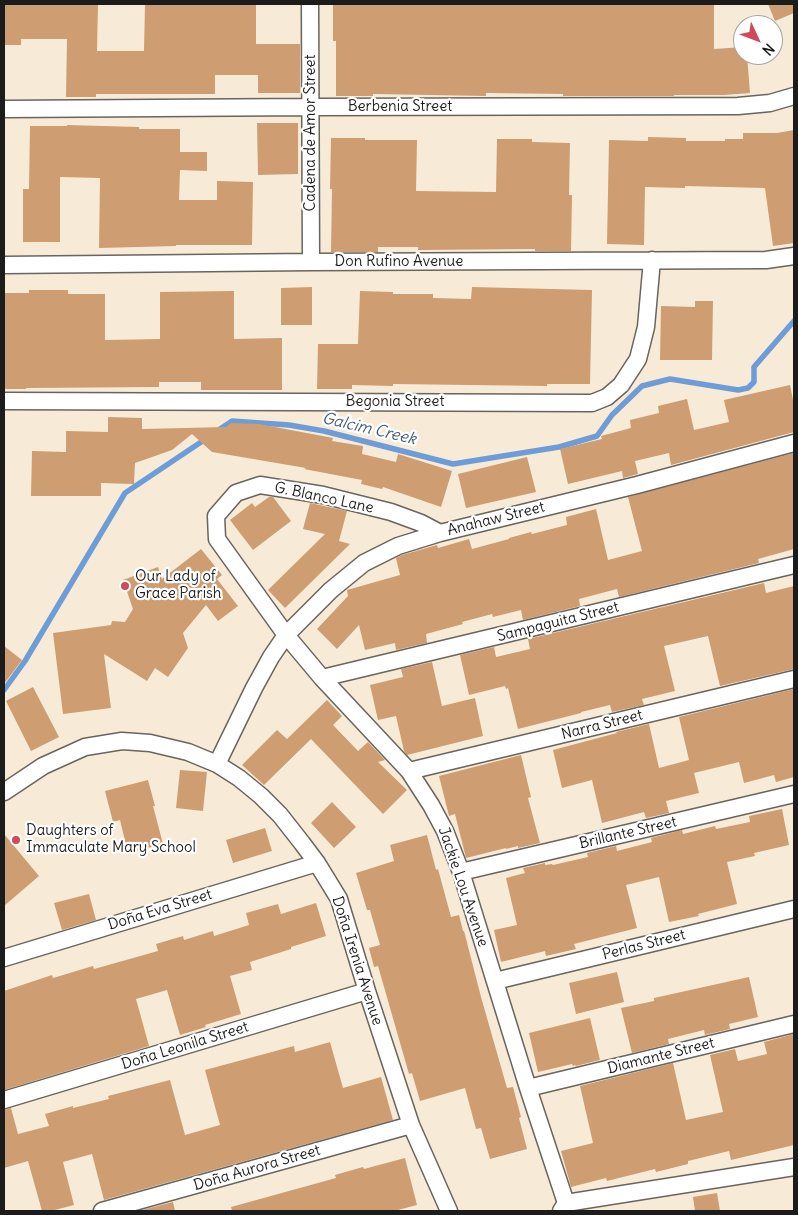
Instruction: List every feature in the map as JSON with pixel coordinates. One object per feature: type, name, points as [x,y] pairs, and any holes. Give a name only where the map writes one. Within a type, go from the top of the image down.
[{"type":"street","name":"Cadena de Amor Street","points":[[310,4],[311,262]]},
{"type":"street","name":"Berbenia Street","points":[[4,110],[738,106],[770,103],[794,96]]},
{"type":"street","name":"Don Rufino Avenue","points":[[4,265],[602,262],[766,260],[794,256]]},
{"type":"street","name":"Begonia Street","points":[[4,401],[592,403],[607,397],[621,385],[638,359],[646,327],[652,260]]},
{"type":"street","name":"Anahaw Street","points":[[217,764],[254,688],[286,635],[364,562],[398,546],[440,533],[637,485],[794,443]]},
{"type":"street","name":"G. Blanco Lane","points":[[216,516],[236,493],[260,485],[322,495],[391,512],[421,523],[440,533]]},
{"type":"street","name":"Jackie Lou Avenue","points":[[216,516],[217,539],[286,635],[322,678],[409,771],[445,831],[461,872],[564,1207],[794,1168]]},
{"type":"street","name":"Sampaguita Street","points":[[322,678],[794,565]]},
{"type":"street","name":"Narra Street","points":[[409,771],[794,679]]},
{"type":"street","name":"Doña Irenia Avenue","points":[[4,792],[43,766],[85,747],[122,741],[150,743],[188,752],[217,764],[239,778],[261,796],[280,815],[317,863],[339,899],[367,991],[412,1125],[449,1211]]},
{"type":"street","name":"Brillante Street","points":[[461,872],[794,794]]},
{"type":"street","name":"Doña Eva Street","points":[[4,958],[317,863]]},
{"type":"street","name":"Perlas Street","points":[[495,981],[794,909]]},
{"type":"street","name":"Doña Leonila Street","points":[[4,1100],[367,991]]},
{"type":"street","name":"Diamante Street","points":[[528,1088],[794,1024]]},
{"type":"street","name":"Doña Aurora Street","points":[[102,1211],[412,1125]]},
{"type":"building","points":[[4,4],[98,4],[97,51],[144,51],[145,4],[256,4],[256,44],[300,44],[300,93],[258,93],[258,75],[215,75],[215,94],[96,94],[96,97],[66,97],[67,39],[21,39],[21,45],[4,45]]},
{"type":"building","points":[[333,4],[714,4],[714,49],[733,48],[733,65],[748,65],[750,93],[674,96],[563,96],[563,94],[486,93],[486,96],[373,94],[373,96],[336,96],[336,41],[333,41]]},
{"type":"building","points":[[768,4],[794,4],[794,13],[783,18],[783,15],[773,15]]},
{"type":"building","points":[[257,123],[298,123],[298,174],[258,175]]},
{"type":"building","points":[[67,125],[180,129],[180,152],[207,152],[207,171],[180,170],[179,200],[217,200],[217,181],[253,182],[252,245],[99,248],[100,178],[60,177],[60,242],[23,242],[23,189],[29,189],[30,126]]},
{"type":"building","points":[[794,130],[794,243],[773,246],[765,188],[685,186],[685,188],[645,187],[644,245],[607,244],[609,140],[648,141],[648,137],[686,138],[686,141],[725,141],[725,139],[743,139],[743,133],[777,133]]},
{"type":"building","points":[[331,138],[417,140],[416,191],[496,192],[497,139],[532,139],[532,142],[570,143],[569,195],[572,195],[571,251],[535,251],[535,249],[418,250],[418,247],[378,247],[378,252],[331,252]]},
{"type":"building","points":[[312,287],[312,325],[281,325],[281,288]]},
{"type":"building","points":[[472,287],[592,290],[590,384],[547,384],[547,386],[393,384],[393,386],[352,385],[352,389],[317,389],[318,344],[358,344],[360,291],[393,292],[393,294],[433,294],[433,298],[471,299]]},
{"type":"building","points":[[29,290],[68,290],[68,294],[105,294],[105,340],[160,339],[160,292],[234,291],[234,339],[282,338],[282,390],[201,390],[201,382],[159,382],[159,387],[4,389],[4,293],[29,293]]},
{"type":"building","points":[[695,301],[713,301],[712,360],[660,360],[661,306],[695,307]]},
{"type":"building","points":[[790,385],[794,405],[794,432],[671,465],[669,453],[635,461],[638,474],[623,478],[622,471],[568,484],[560,449],[602,439],[601,436],[631,428],[630,420],[659,413],[658,406],[687,399],[694,430],[729,422],[724,400]]},
{"type":"building","points":[[108,417],[142,418],[142,429],[226,427],[231,423],[259,424],[333,438],[332,441],[363,446],[362,454],[396,462],[398,454],[452,471],[441,507],[383,487],[382,489],[361,484],[362,480],[304,469],[306,468],[212,452],[192,434],[172,450],[135,463],[134,484],[101,483],[101,496],[31,496],[32,451],[66,452],[66,431],[108,432]]},
{"type":"building","points":[[794,453],[794,549],[758,559],[759,563],[619,597],[617,589],[579,599],[580,606],[523,620],[521,610],[493,617],[492,614],[426,634],[427,643],[396,650],[395,643],[365,650],[359,625],[337,649],[317,629],[348,596],[347,590],[400,575],[396,558],[402,555],[437,545],[438,548],[469,539],[472,549],[531,532],[532,534],[567,525],[566,517],[596,509],[608,560],[642,551],[628,497]]},
{"type":"building","points":[[527,457],[536,492],[466,508],[458,474]]},
{"type":"building","points":[[269,497],[273,497],[291,521],[253,550],[230,520],[252,503],[255,507]]},
{"type":"building","points":[[310,503],[347,511],[339,541],[350,544],[285,608],[268,590],[325,534],[303,529]]},
{"type":"building","points":[[201,549],[222,575],[217,579],[238,606],[218,621],[206,605],[183,633],[188,648],[168,677],[155,668],[147,681],[104,654],[111,708],[63,714],[53,633],[111,625],[112,621],[125,622],[133,609],[123,580],[158,567],[162,579]]},
{"type":"building","points":[[764,583],[766,593],[794,586],[794,669],[720,686],[708,636],[664,646],[675,691],[642,699],[644,705],[612,712],[610,705],[518,729],[508,688],[506,689],[505,686],[469,695],[460,655],[494,647],[496,657],[530,649],[528,639]]},
{"type":"building","points":[[4,646],[22,660],[4,684]]},
{"type":"building","points":[[432,662],[442,706],[475,698],[483,736],[407,755],[404,751],[396,716],[378,720],[370,685],[403,677],[401,669]]},
{"type":"building","points":[[33,687],[59,737],[31,751],[6,701]]},
{"type":"building","points":[[794,689],[794,777],[776,782],[774,775],[744,783],[739,762],[694,773],[699,793],[666,801],[669,813],[646,818],[644,812],[602,823],[592,780],[562,788],[553,750],[649,724],[659,768],[689,760],[679,717]]},
{"type":"building","points":[[327,700],[342,716],[333,725],[358,751],[368,742],[385,760],[378,762],[407,790],[383,814],[311,739],[264,785],[242,765],[277,730],[287,739]]},
{"type":"building","points":[[521,755],[531,797],[528,798],[540,843],[518,848],[518,846],[506,848],[466,858],[455,814],[449,816],[439,776]]},
{"type":"building","points":[[180,770],[207,772],[203,811],[176,808]]},
{"type":"building","points":[[148,780],[163,844],[128,853],[120,820],[113,822],[105,791]]},
{"type":"building","points":[[332,802],[356,827],[334,848],[311,823]]},
{"type":"building","points":[[782,809],[789,845],[754,853],[755,856],[727,862],[737,904],[698,914],[699,916],[669,922],[659,877],[626,885],[637,928],[574,944],[576,949],[546,956],[545,951],[501,962],[494,930],[517,925],[506,878],[525,873],[523,868],[545,863],[545,865],[553,865],[588,857],[587,853],[616,846],[617,851],[652,842],[651,838],[682,830],[683,834],[715,826],[716,829],[750,822],[749,816]]},
{"type":"building","points":[[265,828],[272,851],[233,863],[226,840]]},
{"type":"building","points":[[4,834],[39,876],[4,906]]},
{"type":"building","points":[[427,835],[451,917],[459,915],[507,1088],[513,1087],[521,1117],[519,1118],[527,1149],[490,1159],[481,1128],[476,1129],[465,1088],[420,1101],[412,1073],[409,1074],[378,966],[374,967],[369,948],[380,945],[370,910],[367,910],[356,873],[394,861],[390,845]]},
{"type":"building","points":[[89,894],[96,920],[62,930],[54,903]]},
{"type":"building","points":[[316,903],[326,936],[250,962],[252,970],[230,976],[241,1014],[180,1035],[167,990],[136,999],[149,1046],[4,1090],[4,991],[52,975],[53,978],[93,966],[94,969],[158,951],[156,944],[183,936],[184,940],[213,931],[214,936],[249,925],[246,913],[278,904],[281,914]]},
{"type":"building","points":[[617,972],[624,1002],[576,1014],[569,983]]},
{"type":"building","points":[[749,977],[758,1017],[729,1024],[730,1029],[705,1035],[704,1030],[668,1039],[669,1044],[632,1053],[621,1008],[654,1001],[654,998]]},
{"type":"building","points":[[590,1018],[600,1060],[538,1072],[529,1033]]},
{"type":"building","points":[[794,1034],[794,1145],[731,1160],[729,1151],[688,1161],[688,1164],[656,1172],[655,1169],[607,1181],[606,1178],[571,1187],[561,1151],[593,1143],[580,1086],[673,1063],[686,1120],[723,1112],[710,1055],[735,1049],[738,1061],[767,1054],[764,1042]]},
{"type":"building","points":[[330,1042],[343,1088],[381,1077],[393,1120],[104,1200],[92,1154],[63,1162],[74,1205],[51,1211],[42,1211],[28,1161],[4,1168],[4,1110],[11,1108],[18,1134],[49,1126],[45,1114],[109,1099],[108,1096],[170,1080],[185,1135],[220,1125],[205,1070],[294,1046],[295,1052]]},
{"type":"building","points":[[405,1158],[417,1205],[394,1211],[232,1211],[231,1207],[336,1178],[335,1175]]},
{"type":"building","points":[[717,1193],[720,1211],[695,1211],[693,1197]]},
{"type":"building","points":[[173,1202],[175,1211],[138,1211]]},
{"type":"waterway","name":"Galcim Creek","points":[[217,431],[232,421],[289,425],[324,431],[453,464],[559,447],[597,436],[612,415],[642,386],[670,379],[738,390],[748,388],[754,382],[754,367],[794,321]]},
{"type":"waterway","name":"Galcim Creek","points":[[4,690],[25,661],[125,493],[207,438]]},
{"type":"place","name":"Our Lady of Grace Parish","points":[[125,586]]},
{"type":"place","name":"Daughters of Immaculate Mary School","points":[[16,840]]}]
